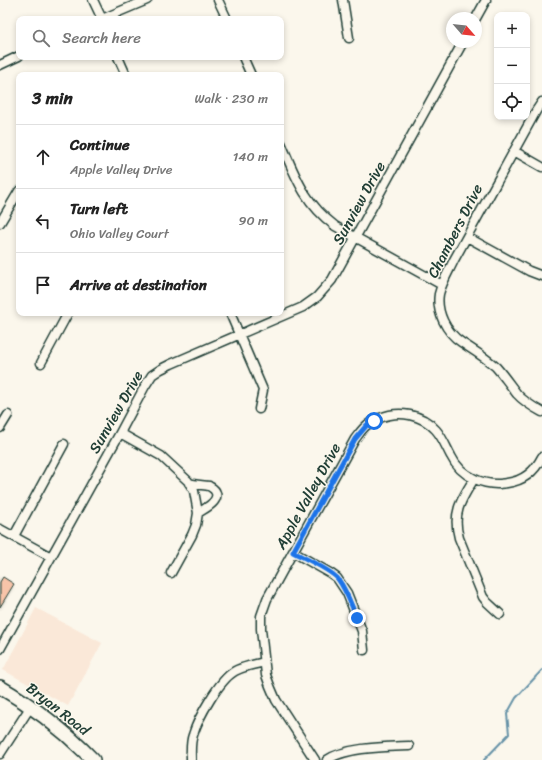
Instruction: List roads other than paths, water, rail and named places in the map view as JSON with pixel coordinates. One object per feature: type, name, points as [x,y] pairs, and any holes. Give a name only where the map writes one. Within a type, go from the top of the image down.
[{"type":"main road","name":"Bryan Road","points":[[0,687],[42,714],[71,738],[93,760]]},
{"type":"street","points":[[93,0],[101,16]]},
{"type":"street","points":[[109,16],[147,0]]},
{"type":"street","points":[[218,0],[225,16]]},
{"type":"street","points":[[343,0],[349,38]]},
{"type":"street","points":[[479,12],[486,0]]},
{"type":"street","name":"Sunview Drive","points":[[284,315],[303,307],[317,297],[332,280],[460,48]]},
{"type":"street","points":[[0,65],[16,57]]},
{"type":"street","points":[[119,60],[125,72]]},
{"type":"street","points":[[244,60],[250,72]]},
{"type":"street","name":"Chambers Drive","points":[[542,102],[448,272],[439,294],[438,303],[440,312],[449,331],[457,339],[477,352],[496,368],[523,400],[542,412]]},
{"type":"street","points":[[284,150],[299,184],[309,200],[326,219],[356,238],[442,285]]},
{"type":"street","points":[[514,151],[542,167]]},
{"type":"street","points":[[0,223],[16,195]]},
{"type":"street","points":[[467,237],[529,271],[542,276]]},
{"type":"street","points":[[41,363],[66,316]]},
{"type":"street","points":[[231,316],[263,390],[259,409]]},
{"type":"street","name":"Sunview Drive","points":[[0,649],[145,386],[152,376],[171,364],[282,316]]},
{"type":"street","name":"Apple Valley Drive","points":[[315,760],[276,700],[270,686],[266,675],[264,662],[261,616],[267,600],[355,439],[367,425],[387,415],[405,414],[416,416],[435,428],[442,436],[455,462],[460,468],[479,482],[498,485],[515,482],[522,479],[534,469],[542,457]]},
{"type":"street","points":[[0,428],[8,415]]},
{"type":"street","points":[[120,433],[161,456],[188,481],[194,491],[198,513],[196,525],[171,573]]},
{"type":"street","points":[[14,536],[64,444]]},
{"type":"street","points":[[474,479],[458,509],[456,520],[457,529],[459,538],[483,597],[500,614]]},
{"type":"street","points":[[189,484],[208,486],[214,489],[216,494],[216,497],[212,503],[198,513]]},
{"type":"street","points":[[0,529],[50,557]]},
{"type":"street","points":[[293,552],[337,578],[347,594],[362,631],[364,650]]},
{"type":"street","points":[[191,760],[192,740],[196,727],[211,698],[224,680],[233,672],[244,667],[264,662]]},
{"type":"street","points":[[0,754],[31,706]]},
{"type":"street","points":[[327,760],[334,755],[366,749],[408,746]]},
{"type":"waterway","points":[[484,760],[509,734],[507,714],[516,698],[542,670]]}]
